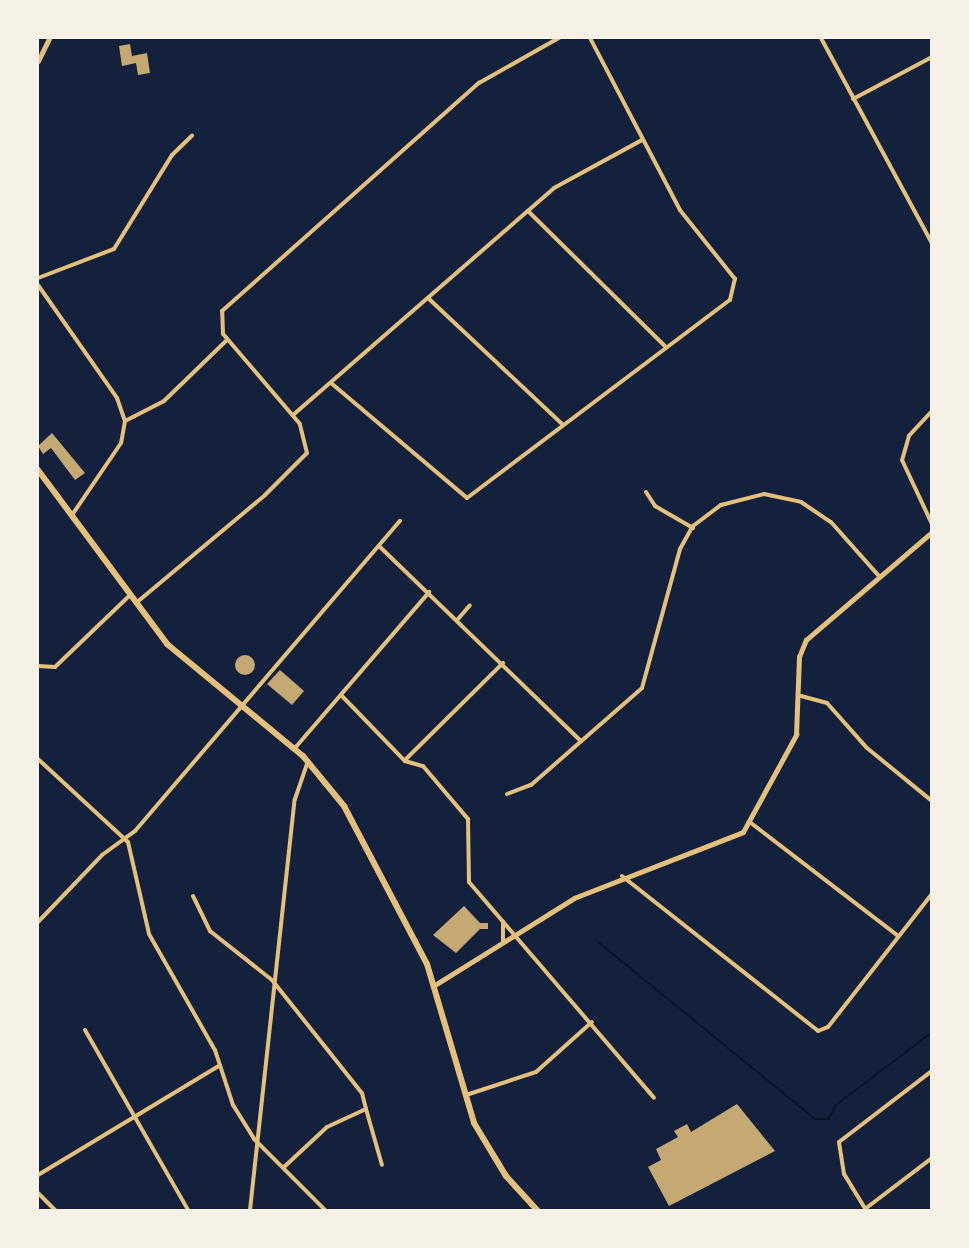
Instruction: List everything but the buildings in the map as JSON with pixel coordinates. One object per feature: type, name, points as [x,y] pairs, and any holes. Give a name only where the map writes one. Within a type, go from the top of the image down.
[{"type":"main road","points":[[38,61],[49,38]]},
{"type":"main road","points":[[38,470],[135,604],[174,651],[295,748],[308,761],[349,815],[435,985],[464,1095],[493,1157],[537,1210]]},
{"type":"street","points":[[135,604],[301,463],[308,441],[293,415],[227,340],[220,317],[231,302],[479,83],[558,38]]},
{"type":"street","points":[[332,382],[466,498],[726,303],[737,285],[685,218],[590,38]]},
{"type":"street","points":[[821,38],[932,243]]},
{"type":"street","points":[[854,99],[932,57]]},
{"type":"street","points":[[38,278],[114,249],[172,155],[192,136]]},
{"type":"street","points":[[293,415],[528,212],[579,171],[642,140]]},
{"type":"street","points":[[528,212],[666,347]]},
{"type":"street","points":[[38,285],[117,398],[125,421],[121,443],[71,516]]},
{"type":"street","points":[[428,298],[562,424]]},
{"type":"street","points":[[125,421],[164,401],[227,340]]},
{"type":"street","points":[[932,411],[909,436],[902,460],[932,524]]},
{"type":"street","points":[[646,492],[657,507],[693,528]]},
{"type":"street","points":[[507,794],[530,786],[644,684],[677,557],[693,528],[729,501],[783,496],[825,516],[878,575]]},
{"type":"street","points":[[38,922],[123,836],[135,831],[400,521]]},
{"type":"street","points":[[435,985],[515,933],[621,876],[730,840],[751,823],[793,741],[801,696],[800,657],[806,639],[878,575],[932,532]]},
{"type":"street","points":[[379,546],[458,619],[581,741]]},
{"type":"street","points":[[295,748],[429,592]]},
{"type":"street","points":[[38,666],[55,667],[129,596]]},
{"type":"street","points":[[458,619],[470,604]]},
{"type":"street","points":[[405,761],[503,663]]},
{"type":"street","points":[[341,695],[405,761],[423,766],[468,819],[469,882],[592,1022],[654,1098]]},
{"type":"street","points":[[801,696],[827,703],[867,748],[932,801]]},
{"type":"street","points":[[38,759],[123,836],[149,934],[219,1066],[233,1105],[259,1144],[325,1210]]},
{"type":"street","points":[[250,1210],[276,988],[294,799],[308,761]]},
{"type":"street","points":[[751,823],[898,936]]},
{"type":"street","points":[[621,876],[816,1031],[828,1027],[932,894]]},
{"type":"street","points":[[193,896],[210,931],[276,988],[354,1077],[382,1165]]},
{"type":"street","points":[[503,921],[503,941]]},
{"type":"street","points":[[464,1095],[536,1072],[592,1022]]},
{"type":"street","points":[[86,1030],[188,1210]]},
{"type":"street","points":[[38,1175],[219,1066]]},
{"type":"street","points":[[932,1071],[839,1143],[844,1174],[866,1210],[932,1158]]},
{"type":"street","points":[[284,1167],[327,1127],[366,1109]]},
{"type":"street","points":[[38,1193],[55,1210]]},
{"type":"waterway","points":[[598,942],[815,1119],[828,1119],[836,1105],[932,1032]]}]
